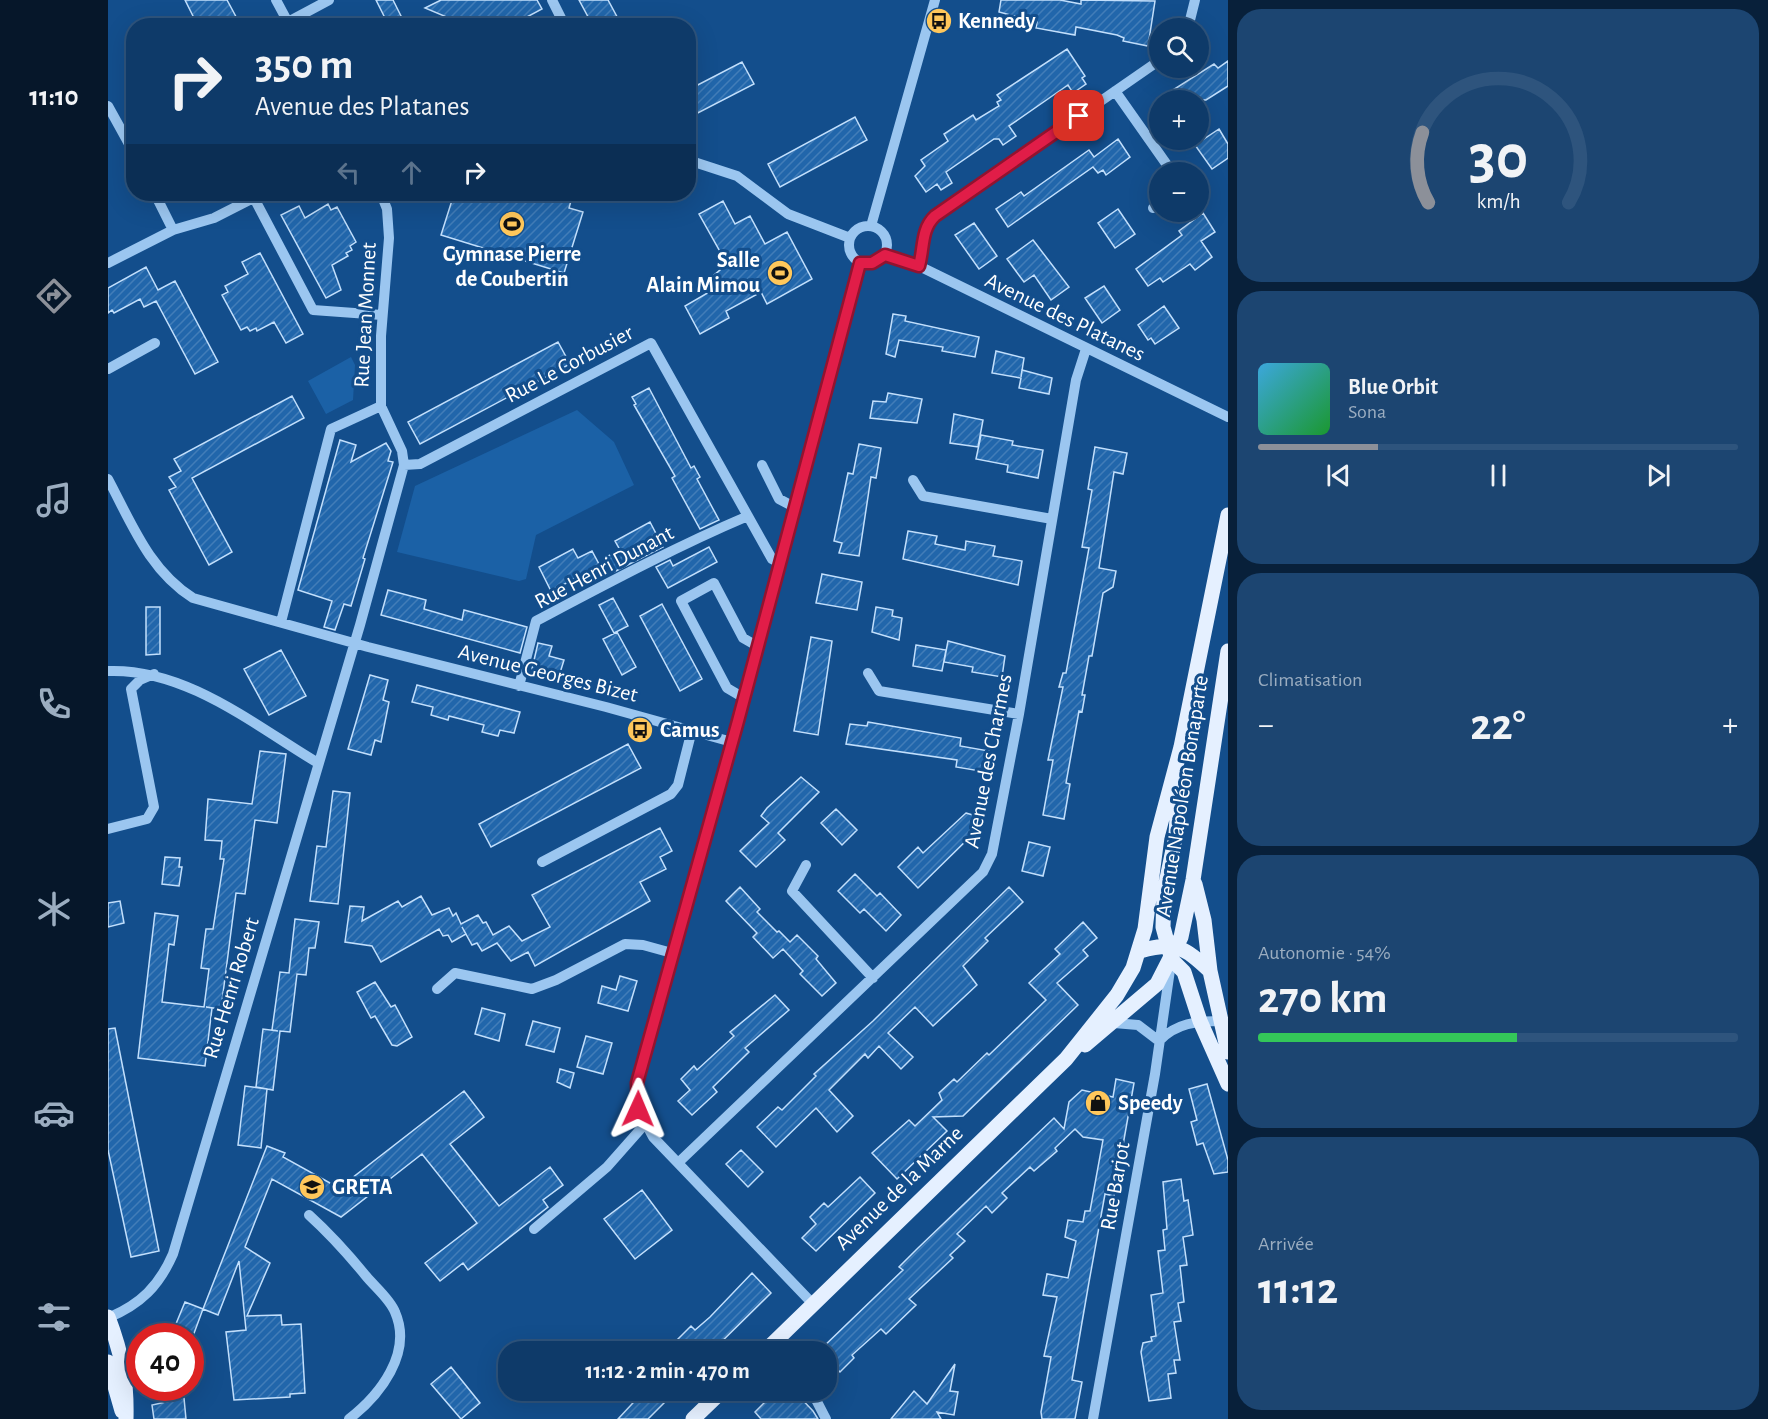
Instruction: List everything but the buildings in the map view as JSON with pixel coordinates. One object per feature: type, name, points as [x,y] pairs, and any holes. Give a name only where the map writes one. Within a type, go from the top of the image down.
[{"type":"main road","name":"Avenue Napoléon Bonaparte","points":[[1140,951],[1157,837],[1181,747],[1228,514]]},
{"type":"main road","name":"Avenue Napoléon Bonaparte","points":[[1172,950],[1185,927],[1228,651]]},
{"type":"main road","name":"Avenue Napoléon Bonaparte","points":[[1172,950],[1162,914],[1176,835],[1181,747]]},
{"type":"main road","points":[[1193,880],[1206,926],[1210,971],[1228,1052]]},
{"type":"main road","points":[[1172,950],[1184,972],[1200,1021],[1228,1084]]},
{"type":"main road","name":"Avenue de la Marne","points":[[776,1341],[812,1303],[1066,1059],[1114,1023],[1157,984],[1172,950]]},
{"type":"main road","points":[[1140,951],[1188,952],[1210,971]]},
{"type":"main road","name":"Avenue de la Marne","points":[[1066,1059],[1117,995],[1140,951]]},
{"type":"main road","points":[[108,1318],[121,1351],[127,1383],[125,1419]]},
{"type":"main road","points":[[108,1362],[125,1419]]},
{"type":"main road","points":[[693,1419],[712,1401]]},
{"type":"street","points":[[276,0],[286,18]]},
{"type":"street","points":[[299,18],[329,0]]},
{"type":"street","points":[[552,0],[561,18]]},
{"type":"street","points":[[871,226],[935,0]]},
{"type":"street","points":[[1190,18],[1195,0]]},
{"type":"street","points":[[919,266],[924,235],[928,223],[935,216],[1149,68]]},
{"type":"street","points":[[1115,91],[1165,162]]},
{"type":"street","points":[[108,106],[126,139]]},
{"type":"street","points":[[696,163],[737,176],[788,214],[850,238]]},
{"type":"street","points":[[158,201],[173,230]]},
{"type":"street","points":[[108,263],[173,230],[214,218],[247,201]]},
{"type":"street","points":[[259,201],[313,310],[382,315]]},
{"type":"street","name":"Rue Jean Monnet","points":[[384,201],[387,209],[389,238],[382,315],[381,406],[402,451],[404,465]]},
{"type":"street","points":[[871,226],[884,236],[887,247],[885,255],[872,263],[860,263],[851,254],[850,238],[858,228],[871,226]]},
{"type":"street","name":"Avenue des Platanes","points":[[885,255],[919,266],[1228,417]]},
{"type":"street","points":[[812,1303],[653,1137],[638,1109],[637,1083],[796,508],[860,263]]},
{"type":"street","points":[[108,369],[155,343]]},
{"type":"street","name":"Rue Le Corbusier","points":[[404,465],[420,464],[651,343],[772,559],[780,563]]},
{"type":"street","name":"Avenue des Charmes","points":[[679,1162],[983,872],[992,854],[1019,714],[1076,380],[1086,349]]},
{"type":"street","points":[[281,622],[331,429],[381,406]]},
{"type":"street","points":[[353,643],[404,465]]},
{"type":"street","points":[[762,465],[780,500],[796,508]]},
{"type":"street","name":"Avenue Georges Bizet","points":[[108,479],[156,568],[176,587],[193,598],[353,643],[732,742]]},
{"type":"street","points":[[913,480],[923,496],[1052,519]]},
{"type":"street","name":"Rue Henri Dunant","points":[[519,686],[536,621],[649,560],[672,553],[748,516]]},
{"type":"street","points":[[744,698],[727,688],[681,601],[714,583],[744,638],[757,646]]},
{"type":"street","name":"Rue Henri Robert","points":[[108,1318],[135,1305],[153,1290],[173,1254],[353,643]]},
{"type":"street","points":[[108,671],[134,670],[154,674],[207,696],[318,763]]},
{"type":"street","points":[[868,673],[879,691],[1019,714]]},
{"type":"street","points":[[108,829],[147,819],[154,807],[131,689],[140,680],[154,674]]},
{"type":"street","points":[[542,862],[671,794],[678,785],[692,730]]},
{"type":"street","points":[[806,865],[792,891],[873,978]]},
{"type":"street","points":[[437,989],[455,973],[532,989],[556,980],[625,944],[643,945],[672,953]]},
{"type":"street","name":"Rue Barjot","points":[[1093,1419],[1159,1041],[1172,950]]},
{"type":"street","points":[[1114,1023],[1138,1025],[1159,1041],[1176,1027],[1200,1021],[1221,1021]]},
{"type":"street","points":[[534,1229],[607,1167],[645,1125]]},
{"type":"street","points":[[309,1215],[340,1243],[395,1311],[402,1335],[395,1363],[378,1391],[349,1419]]},
{"type":"street","points":[[817,1401],[826,1419]]},
{"type":"shaded area","points":[[351,357],[355,365],[353,400],[326,414],[308,381]]},
{"type":"shaded area","points":[[577,410],[614,442],[634,485],[536,535],[526,579],[519,581],[397,552],[415,486]]},
{"type":"place","name":"Kennedy","points":[[939,21]]},
{"type":"place","name":"Gymnase Pierre de Coubertin","points":[[512,224]]},
{"type":"place","name":"Salle Alain Mimou","points":[[780,273]]},
{"type":"place","name":"Camus","points":[[640,730]]},
{"type":"place","name":"Speedy","points":[[1098,1103]]},
{"type":"place","name":"GRETA","points":[[312,1187]]},
{"type":"route","points":[[638,1109],[637,1083],[854,295],[860,263],[872,263],[885,255],[919,266],[924,235],[928,223],[935,216],[1079,116]]}]
